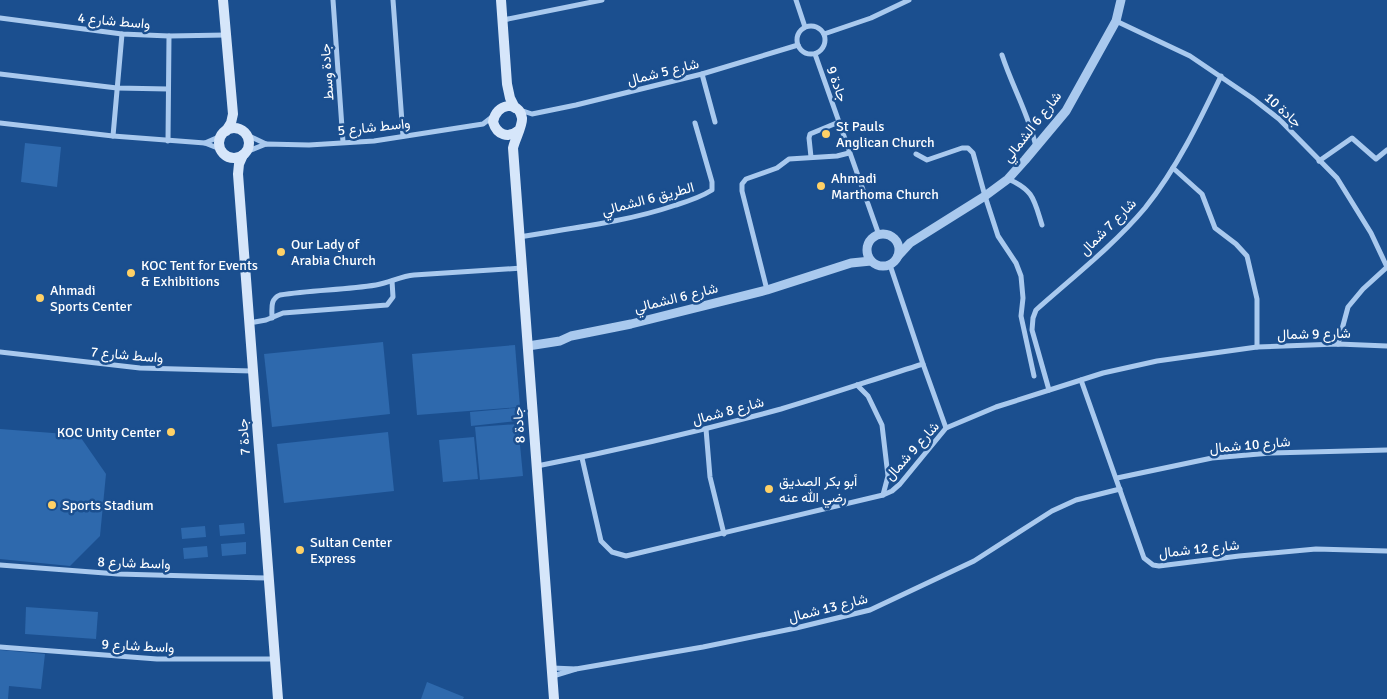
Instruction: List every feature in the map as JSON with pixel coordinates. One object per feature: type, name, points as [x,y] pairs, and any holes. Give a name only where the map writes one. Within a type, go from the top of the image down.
[{"type":"main road","points":[[223,0],[233,114],[231,123],[219,140],[224,153],[233,158],[245,153],[248,143],[233,114]]},
{"type":"main road","points":[[501,0],[507,84],[510,98],[522,116],[520,129],[515,134],[501,133],[493,122],[504,98],[507,84]]},
{"type":"main road","points":[[496,113],[507,106],[516,108]]},
{"type":"main road","points":[[224,134],[236,129],[243,132]]},
{"type":"main road","name":"جادة 8","points":[[520,129],[515,138],[513,148],[554,699]]},
{"type":"main road","name":"جادة 8","points":[[501,133],[513,148]]},
{"type":"main road","name":"جادة 7","points":[[224,153],[235,164],[238,174]]},
{"type":"main road","name":"جادة 7","points":[[245,153],[239,164],[238,174],[278,699]]},
{"type":"street","name":"جادة وسط","points":[[333,0],[343,142]]},
{"type":"street","points":[[393,0],[403,136]]},
{"type":"street","points":[[502,20],[589,1],[602,0]]},
{"type":"street","points":[[796,0],[806,27]]},
{"type":"street","points":[[824,34],[871,18],[909,0]]},
{"type":"street","name":"شارع 6 الشمالي","points":[[898,256],[906,246],[923,234],[1008,179],[1036,147],[1066,111],[1116,21],[1121,0]]},
{"type":"street","name":"واسط شارع 4","points":[[0,18],[122,34],[169,36],[226,35]]},
{"type":"street","name":"جادة 10","points":[[1116,21],[1190,56],[1222,76],[1279,119],[1337,178],[1371,233],[1387,267]]},
{"type":"street","points":[[816,26],[824,34],[824,46],[819,52],[814,54],[803,52],[798,45],[799,34],[806,27],[816,26]]},
{"type":"street","points":[[113,136],[122,34]]},
{"type":"street","points":[[168,141],[169,36]]},
{"type":"street","name":"شارع 5 شمال","points":[[532,114],[702,74],[798,45]]},
{"type":"street","name":"جادة 9","points":[[814,54],[879,235]]},
{"type":"street","points":[[1002,56],[1032,132],[1036,147]]},
{"type":"street","points":[[0,74],[117,88],[168,89]]},
{"type":"street","points":[[702,74],[715,122]]},
{"type":"street","name":"شارع 7 شمال","points":[[1049,390],[1032,330],[1036,310],[1121,233],[1145,208],[1192,138],[1222,76]]},
{"type":"street","points":[[516,108],[532,114],[520,129]]},
{"type":"street","points":[[496,113],[483,124],[501,133]]},
{"type":"street","points":[[811,157],[808,138],[810,134],[839,122]]},
{"type":"street","points":[[0,123],[113,136],[205,143],[224,153]]},
{"type":"street","name":"الطريق 6 الشمالي","points":[[519,237],[607,222],[661,210],[703,196],[712,190],[712,182],[695,123]]},
{"type":"street","name":"واسط شارع 5","points":[[245,153],[266,144],[309,145],[374,141],[483,124]]},
{"type":"street","name":"واسط شارع 5","points":[[243,132],[266,144]]},
{"type":"street","points":[[205,143],[224,134]]},
{"type":"street","points":[[1319,161],[1352,138],[1376,160],[1387,150]]},
{"type":"street","points":[[916,154],[927,160],[962,148],[968,148],[973,153],[984,196],[998,236],[1016,263],[1021,276],[1023,298],[1021,316],[1034,376]]},
{"type":"street","points":[[767,290],[742,191],[742,184],[746,179],[779,167],[789,159],[837,156],[850,153]]},
{"type":"street","points":[[1173,168],[1202,194],[1215,228],[1236,244],[1247,256],[1257,299],[1257,347]]},
{"type":"street","points":[[1008,179],[1027,189],[1034,199],[1042,225]]},
{"type":"street","points":[[884,234],[895,239],[898,244],[898,256],[890,265],[880,266],[872,261],[867,252],[870,241],[884,234]]},
{"type":"street","name":"شارع 6 الشمالي","points":[[895,239],[923,234]]},
{"type":"street","name":"شارع 6 الشمالي","points":[[844,264],[868,246]]},
{"type":"street","name":"شارع 6 الشمالي","points":[[527,343],[560,341],[571,336],[631,324],[767,290],[844,264],[857,261],[872,261]]},
{"type":"street","points":[[890,265],[922,364],[946,428]]},
{"type":"street","points":[[1338,344],[1348,307],[1387,267]]},
{"type":"street","points":[[272,318],[272,302],[280,295],[350,289],[414,275],[522,268]]},
{"type":"street","points":[[249,323],[287,313],[386,305],[393,297],[392,281]]},
{"type":"street","name":"شارع 9 شمال","points":[[582,458],[601,541],[612,552],[626,556],[883,495],[892,491],[900,484],[946,428],[996,407],[1103,373],[1157,361],[1257,347],[1338,344],[1387,346]]},
{"type":"street","name":"واسط شارع 7","points":[[0,352],[140,368],[252,371]]},
{"type":"street","name":"شارع 8 شمال","points":[[536,466],[582,458],[706,429],[783,408],[922,364]]},
{"type":"street","name":"شارع 12 شمال","points":[[1081,380],[1144,558],[1153,565],[1159,566],[1316,549],[1387,551]]},
{"type":"street","points":[[857,385],[868,396],[882,425],[888,476],[883,495]]},
{"type":"street","points":[[706,429],[710,477],[724,534]]},
{"type":"street","name":"شارع 10 شمال","points":[[1116,478],[1212,458],[1270,453],[1387,450]]},
{"type":"street","name":"شارع 13 شمال","points":[[553,672],[569,673],[576,669],[720,644],[870,610],[974,561],[1052,511],[1076,500],[1120,489]]},
{"type":"street","name":"واسط شارع 8","points":[[0,565],[118,574],[268,578]]},
{"type":"street","name":"واسط شارع 9","points":[[0,647],[157,659],[275,659]]},
{"type":"shaded area","points":[[25,143],[61,147],[57,187],[21,182]]},
{"type":"shaded area","points":[[383,342],[390,414],[272,427],[264,354]]},
{"type":"shaded area","points":[[515,345],[520,407],[417,415],[412,354]]},
{"type":"shaded area","points":[[515,408],[516,421],[471,426],[470,412]]},
{"type":"shaded area","points":[[518,424],[523,476],[480,480],[475,427]]},
{"type":"shaded area","name":"Sports Stadium","points":[[0,429],[79,435],[106,474],[100,536],[70,566],[0,559]]},
{"type":"shaded area","points":[[388,432],[394,491],[284,503],[277,444]]},
{"type":"shaded area","points":[[474,437],[478,479],[443,482],[439,440]]},
{"type":"shaded area","points":[[244,523],[245,534],[220,536],[219,525]]},
{"type":"shaded area","points":[[205,526],[206,537],[182,539],[181,528]]},
{"type":"shaded area","points":[[246,542],[246,554],[222,556],[221,544]]},
{"type":"shaded area","points":[[207,546],[208,557],[184,559],[183,548]]},
{"type":"shaded area","points":[[26,607],[98,612],[96,639],[25,634]]},
{"type":"shaded area","points":[[0,650],[45,654],[41,689],[9,686],[8,699],[0,699]]},
{"type":"shaded area","points":[[427,682],[464,697],[463,699],[421,699]]},
{"type":"place","name":"St Pauls Anglican Church","points":[[826,134]]},
{"type":"place","name":"Ahmadi Marthoma Church","points":[[821,186]]},
{"type":"place","name":"Our Lady of Arabia Church","points":[[281,252]]},
{"type":"place","name":"KOC Tent for Events & Exhibitions","points":[[131,273]]},
{"type":"place","name":"Ahmadi Sports Center","points":[[40,298]]},
{"type":"place","name":"KOC Unity Center","points":[[171,432]]},
{"type":"place","name":"أبو بكر الصديق رضي الله عنه","points":[[769,489]]},
{"type":"place","name":"Sports Stadium","points":[[52,505]]},
{"type":"place","name":"Sultan Center Express","points":[[300,550]]}]
